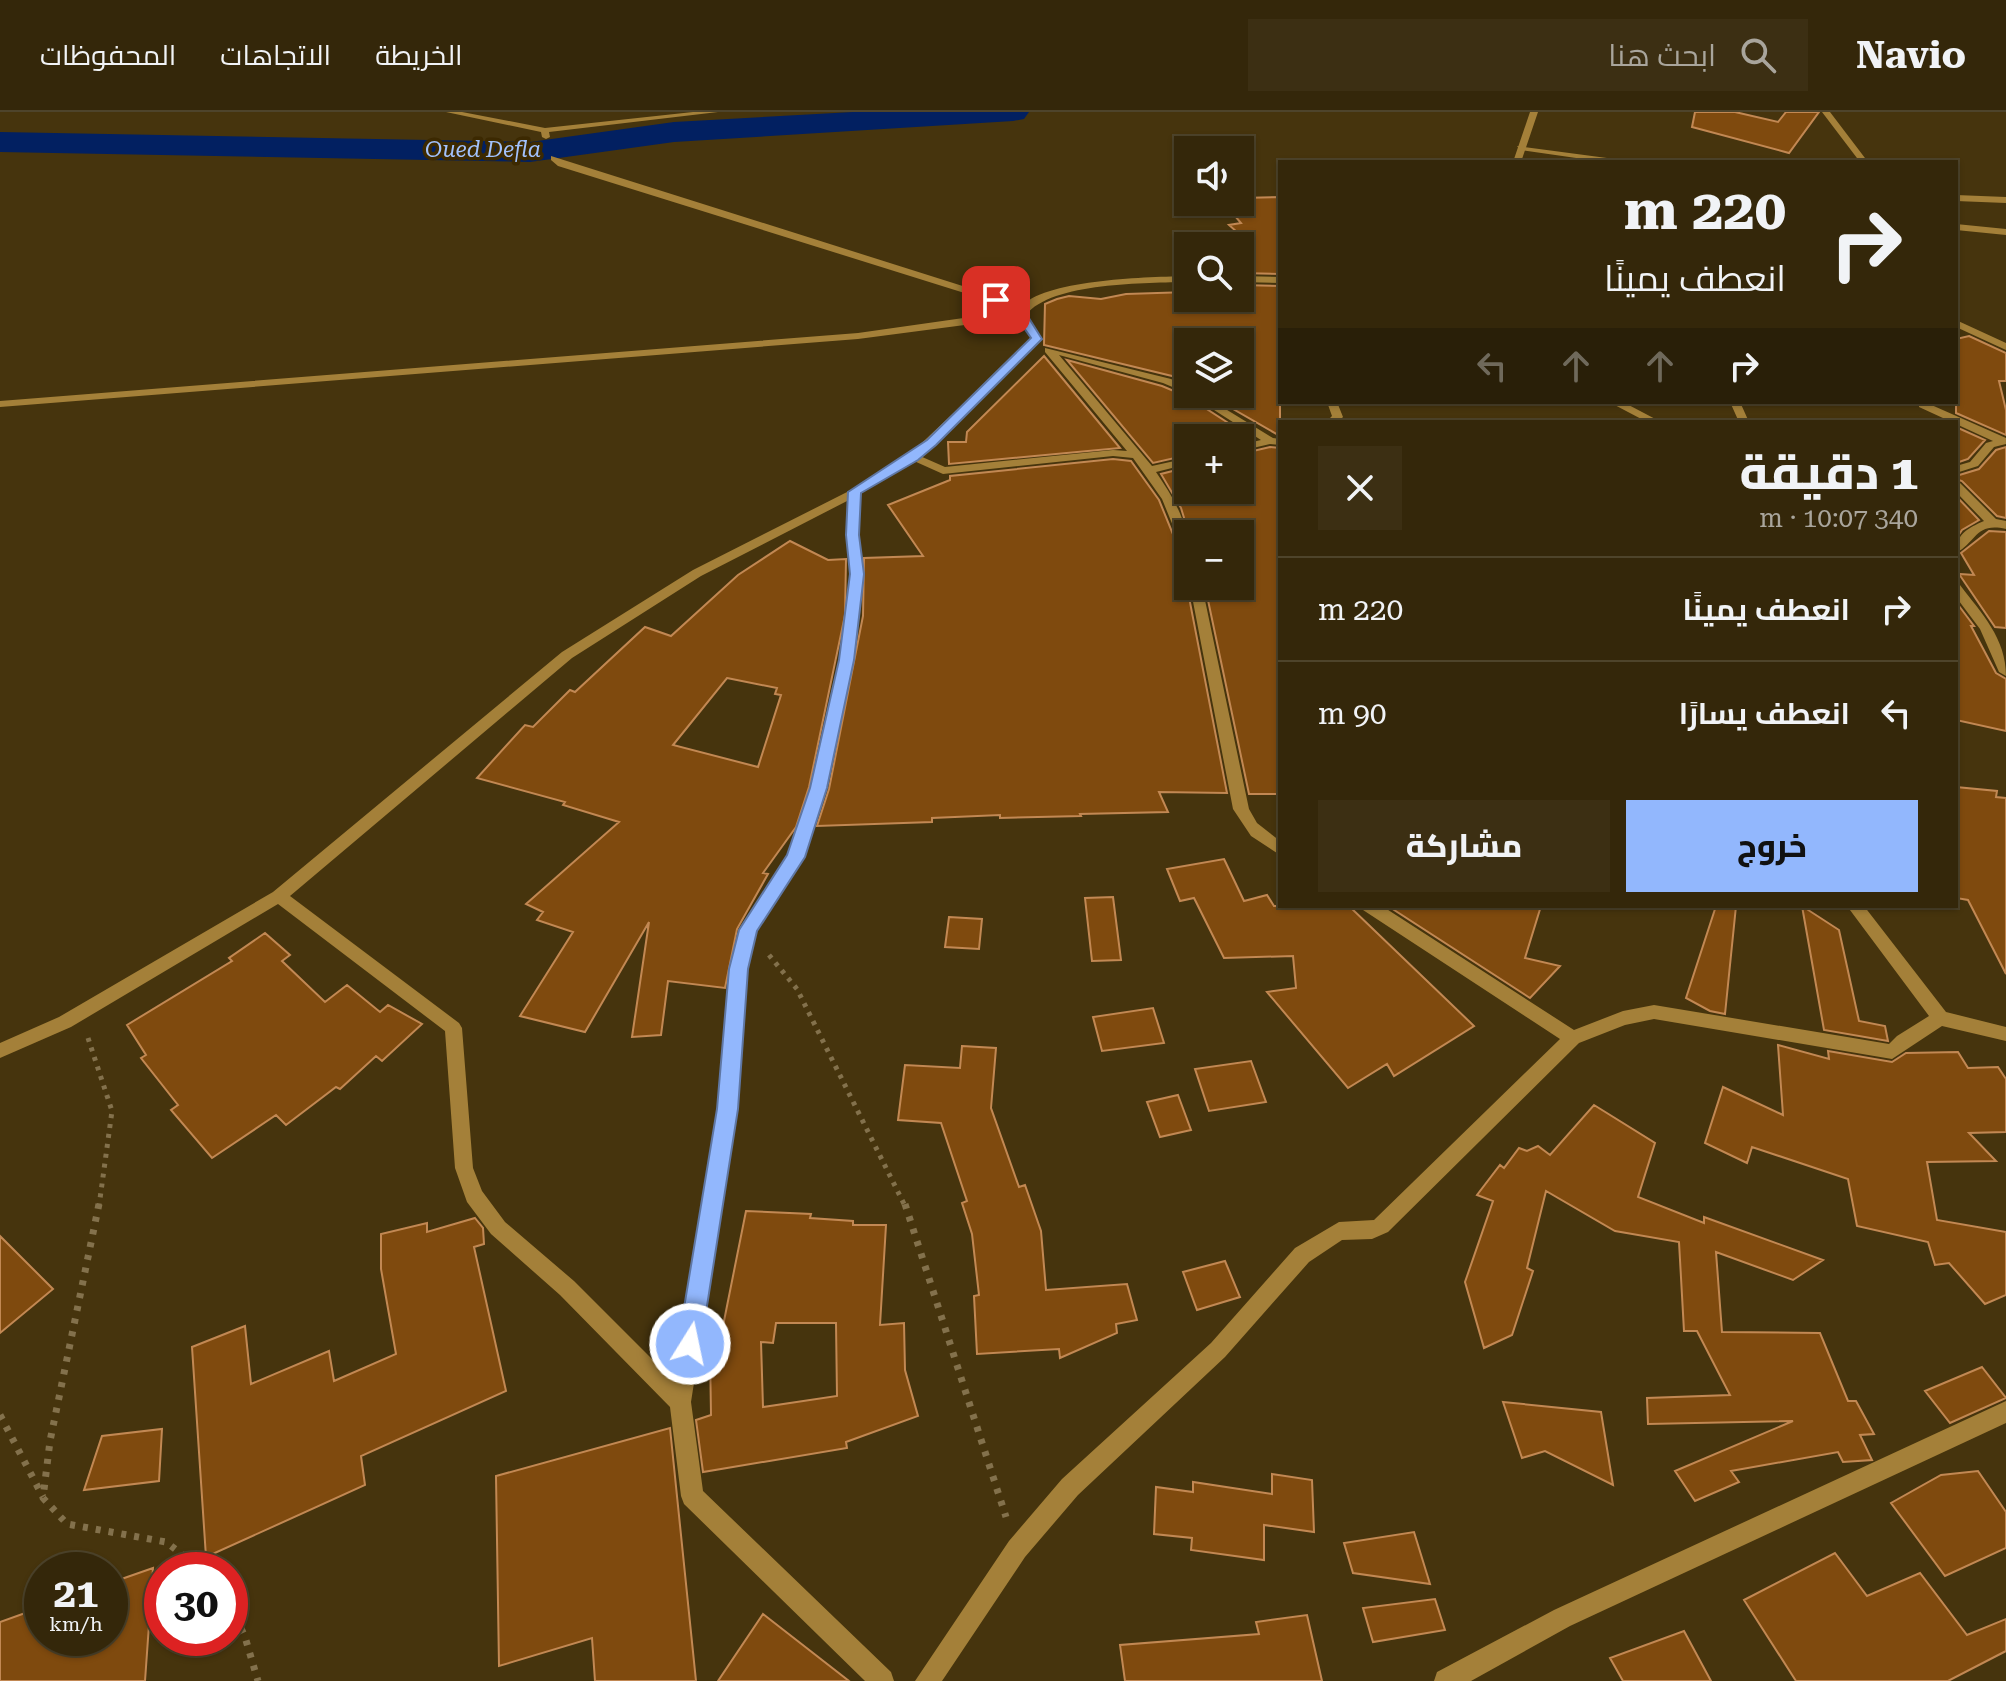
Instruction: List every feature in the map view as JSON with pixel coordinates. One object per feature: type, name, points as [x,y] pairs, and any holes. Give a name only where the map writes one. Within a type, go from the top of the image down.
[{"type":"street","points":[[450,112],[545,133],[714,112]]},
{"type":"street","points":[[1517,160],[1534,112]]},
{"type":"street","points":[[1826,112],[1862,160]]},
{"type":"street","points":[[1520,148],[1607,160]]},
{"type":"street","points":[[554,158],[561,164],[1023,312],[1037,339],[1149,470],[1168,499],[1177,520]]},
{"type":"street","points":[[1958,198],[2006,200]]},
{"type":"street","points":[[1958,227],[2006,232]]},
{"type":"street","points":[[0,404],[858,336],[1023,312],[1041,297],[1057,293],[1174,279]]},
{"type":"street","points":[[1254,279],[1278,280]]},
{"type":"street","points":[[1958,324],[2006,347]]},
{"type":"street","points":[[0,1051],[80,1013],[279,896],[567,655],[697,573],[855,492],[913,457],[1037,339]]},
{"type":"street","points":[[1049,350],[1174,384]]},
{"type":"street","points":[[1618,404],[1652,420]]},
{"type":"street","points":[[1923,405],[1957,420]]},
{"type":"street","points":[[1218,408],[1275,442]]},
{"type":"street","points":[[1958,421],[2004,441]]},
{"type":"street","points":[[1958,469],[1974,464],[1990,445],[2004,441]]},
{"type":"street","points":[[1254,446],[1275,442]]},
{"type":"street","points":[[913,457],[943,471],[1113,453],[1134,455]]},
{"type":"street","points":[[1149,470],[1174,464]]},
{"type":"street","points":[[1958,487],[1992,522],[2006,525]]},
{"type":"street","points":[[855,492],[852,535],[857,574],[854,615],[819,788],[796,857],[748,930],[738,969],[725,1124],[680,1402],[692,1496],[882,1681]]},
{"type":"street","points":[[1958,547],[1971,531],[1992,522]]},
{"type":"street","points":[[1958,591],[1986,628],[2006,672]]},
{"type":"street","points":[[1199,600],[1241,809],[1245,821],[1257,834],[1278,848]]},
{"type":"street","points":[[279,896],[453,1028],[464,1168],[474,1196],[498,1228],[567,1288],[680,1402]]},
{"type":"street","points":[[1372,908],[1573,1038]]},
{"type":"street","points":[[1857,908],[1940,1018],[2006,1034]]},
{"type":"street","points":[[927,1681],[1017,1549],[1070,1487],[1218,1350],[1302,1255],[1339,1231],[1372,1230],[1381,1226],[1573,1038],[1623,1018],[1654,1012],[1892,1052],[1903,1041],[1940,1018]]},
{"type":"street","points":[[1446,1681],[1562,1618],[2006,1412]]},
{"type":"path","points":[[748,930],[797,989],[902,1195],[1017,1549]]},
{"type":"path","points":[[43,1498],[50,1441],[101,1195],[112,1111],[80,1013]]},
{"type":"path","points":[[0,1415],[43,1498],[67,1524],[166,1542],[179,1552]]},
{"type":"path","points":[[248,1647],[258,1681]]},
{"type":"building","points":[[1695,112],[1735,112],[1778,122],[1786,112],[1819,112],[1789,153],[1692,127]]},
{"type":"building","points":[[1278,197],[1278,274],[1254,273],[1254,232],[1237,232],[1229,225],[1241,223],[1235,216],[1254,216],[1254,198]]},
{"type":"building","points":[[1254,285],[1278,286],[1278,435],[1231,408],[1254,408],[1254,328],[1174,328],[1174,377],[1044,345],[1045,304],[1069,296],[1101,299],[1126,294],[1174,292],[1174,312],[1254,312]]},
{"type":"building","points":[[1969,336],[2006,353],[2006,381],[1999,381],[2006,410],[2006,435],[1956,413],[1958,339]]},
{"type":"building","points":[[1044,356],[1120,448],[949,464],[948,442],[966,442],[967,432]]},
{"type":"building","points":[[1067,360],[1162,386],[1174,391],[1174,408],[1205,408],[1230,424],[1174,424],[1174,458],[1153,463]]},
{"type":"building","points":[[1958,428],[1985,440],[1968,459],[1958,462]]},
{"type":"building","points":[[2006,447],[2006,518],[1997,516],[1958,480],[1958,475],[1979,469],[1996,450]]},
{"type":"building","points":[[1278,448],[1278,794],[1249,794],[1208,600],[1254,600],[1254,520],[1185,520],[1179,504],[1254,504],[1254,451]]},
{"type":"building","points":[[1113,459],[1131,461],[1159,500],[1174,537],[1174,600],[1190,600],[1227,793],[1159,792],[1168,812],[1000,818],[1000,815],[932,818],[932,822],[817,826],[829,789],[863,616],[864,558],[923,556],[888,505],[950,480],[950,476]]},
{"type":"building","points":[[1174,471],[1174,496],[1161,474]]},
{"type":"building","points":[[1958,498],[1979,520],[1958,536]]},
{"type":"building","points":[[1989,531],[2006,532],[2006,628],[1995,627],[1959,574],[1974,575],[1961,553]]},
{"type":"building","points":[[790,541],[828,560],[846,559],[845,615],[809,787],[796,827],[763,873],[768,874],[737,929],[725,988],[668,981],[661,1035],[632,1037],[649,922],[585,1032],[520,1016],[573,932],[537,920],[543,912],[526,904],[619,822],[563,805],[565,802],[477,778],[525,725],[533,727],[570,690],[575,692],[645,627],[671,636],[738,575]],"holes":[[[727,678],[777,688],[775,694],[781,695],[758,767],[673,745]]]},
{"type":"building","points":[[1958,605],[1974,626],[1971,626],[1996,673],[2006,679],[2006,731],[1958,720]]},
{"type":"building","points":[[1958,787],[1997,791],[1996,797],[2006,798],[2006,974],[1968,900],[1958,898]]},
{"type":"building","points":[[1224,859],[1244,901],[1267,895],[1278,908],[1351,908],[1474,1026],[1394,1076],[1387,1064],[1348,1088],[1267,992],[1296,988],[1293,956],[1224,958],[1194,898],[1180,901],[1167,869]]},
{"type":"building","points":[[1113,897],[1121,960],[1092,961],[1085,898]]},
{"type":"building","points":[[1391,908],[1540,908],[1525,958],[1560,966],[1530,998]]},
{"type":"building","points":[[1715,908],[1736,908],[1725,1014],[1710,1011],[1686,998]]},
{"type":"building","points":[[1802,908],[1839,930],[1859,1021],[1885,1026],[1888,1041],[1824,1030]]},
{"type":"building","points":[[949,917],[982,919],[979,949],[945,947]]},
{"type":"building","points":[[265,933],[290,955],[282,961],[325,1002],[347,985],[380,1012],[388,1005],[422,1024],[382,1061],[376,1056],[340,1089],[336,1087],[286,1125],[276,1115],[212,1158],[171,1110],[178,1105],[141,1058],[146,1055],[127,1025],[232,961],[229,958]]},
{"type":"building","points":[[1153,1008],[1164,1043],[1102,1051],[1093,1017]]},
{"type":"building","points":[[1778,1045],[1829,1059],[1828,1051],[1892,1062],[1906,1053],[1958,1052],[1968,1068],[1998,1067],[2006,1079],[2006,1132],[1969,1133],[1996,1161],[1927,1162],[1937,1220],[2006,1232],[2006,1295],[1985,1304],[1949,1263],[1935,1265],[1928,1242],[1857,1226],[1848,1179],[1752,1147],[1747,1163],[1705,1143],[1723,1087],[1783,1115]]},
{"type":"building","points":[[962,1046],[996,1048],[991,1108],[1019,1187],[1025,1185],[1041,1231],[1046,1290],[1127,1284],[1137,1320],[1116,1324],[1117,1333],[1060,1358],[1059,1349],[977,1354],[974,1296],[979,1295],[972,1234],[962,1203],[967,1201],[941,1123],[898,1120],[905,1065],[960,1068]]},
{"type":"building","points":[[1251,1061],[1266,1102],[1209,1111],[1195,1069]]},
{"type":"building","points":[[1178,1095],[1191,1130],[1160,1137],[1147,1102]]},
{"type":"building","points":[[1594,1105],[1655,1143],[1638,1197],[1704,1223],[1704,1217],[1823,1260],[1793,1280],[1716,1252],[1722,1332],[1820,1333],[1848,1401],[1856,1401],[1874,1434],[1860,1435],[1872,1460],[1843,1462],[1838,1452],[1731,1471],[1739,1482],[1695,1501],[1675,1471],[1793,1421],[1648,1424],[1647,1398],[1730,1395],[1697,1331],[1684,1331],[1679,1242],[1615,1231],[1546,1191],[1527,1268],[1533,1271],[1512,1335],[1484,1348],[1465,1282],[1493,1201],[1477,1195],[1500,1165],[1504,1168],[1519,1148],[1527,1151],[1538,1146],[1550,1155]]},
{"type":"building","points":[[746,1211],[811,1214],[810,1218],[853,1221],[853,1225],[886,1225],[880,1325],[904,1323],[905,1370],[918,1416],[846,1442],[847,1448],[703,1472],[696,1420],[711,1415],[710,1352],[718,1351]],"holes":[[[776,1323],[836,1323],[837,1396],[763,1407],[761,1342],[773,1343]]]},
{"type":"building","points":[[475,1218],[483,1228],[484,1244],[474,1247],[506,1391],[361,1456],[365,1485],[217,1552],[206,1552],[192,1347],[245,1326],[251,1384],[329,1351],[334,1381],[396,1354],[381,1269],[381,1234],[427,1223],[427,1232]]},
{"type":"building","points":[[0,1236],[53,1289],[0,1333]]},
{"type":"building","points":[[1225,1261],[1240,1297],[1197,1310],[1183,1272]]},
{"type":"building","points":[[1982,1367],[2006,1398],[1950,1423],[1925,1391]]},
{"type":"building","points":[[1503,1402],[1601,1412],[1613,1485],[1545,1451],[1522,1458]]},
{"type":"building","points":[[670,1428],[696,1681],[595,1681],[592,1638],[499,1666],[496,1476]]},
{"type":"building","points":[[162,1429],[159,1481],[84,1490],[102,1436]]},
{"type":"building","points":[[1978,1471],[2006,1512],[2006,1548],[1945,1576],[1891,1503],[1941,1475]]},
{"type":"building","points":[[1272,1474],[1312,1480],[1314,1532],[1264,1525],[1264,1560],[1191,1550],[1192,1538],[1154,1534],[1156,1487],[1193,1492],[1193,1482],[1272,1494]]},
{"type":"building","points":[[1414,1532],[1430,1584],[1353,1573],[1344,1543]]},
{"type":"building","points":[[1835,1553],[1867,1596],[1920,1573],[1967,1635],[2006,1619],[2006,1651],[1948,1681],[1796,1681],[1744,1600]]},
{"type":"building","points":[[144,1571],[145,1681],[0,1681],[0,1622],[24,1613],[24,1656],[128,1656],[128,1577]]},
{"type":"building","points":[[1435,1599],[1445,1630],[1373,1642],[1363,1608]]},
{"type":"building","points":[[763,1614],[849,1681],[718,1681]]},
{"type":"building","points":[[1307,1615],[1322,1681],[1125,1681],[1120,1645],[1259,1634],[1256,1622]]},
{"type":"building","points":[[1684,1631],[1711,1681],[1623,1681],[1610,1658]]},
{"type":"waterway","name":"Oued Defla","points":[[0,142],[530,152],[674,132],[1013,112]]},
{"type":"route","points":[[690,1344],[728,1109],[738,969],[748,930],[796,857],[819,788],[854,615],[857,574],[852,535],[855,492],[931,443],[1037,339],[1021,315],[1025,309],[996,300]]}]
